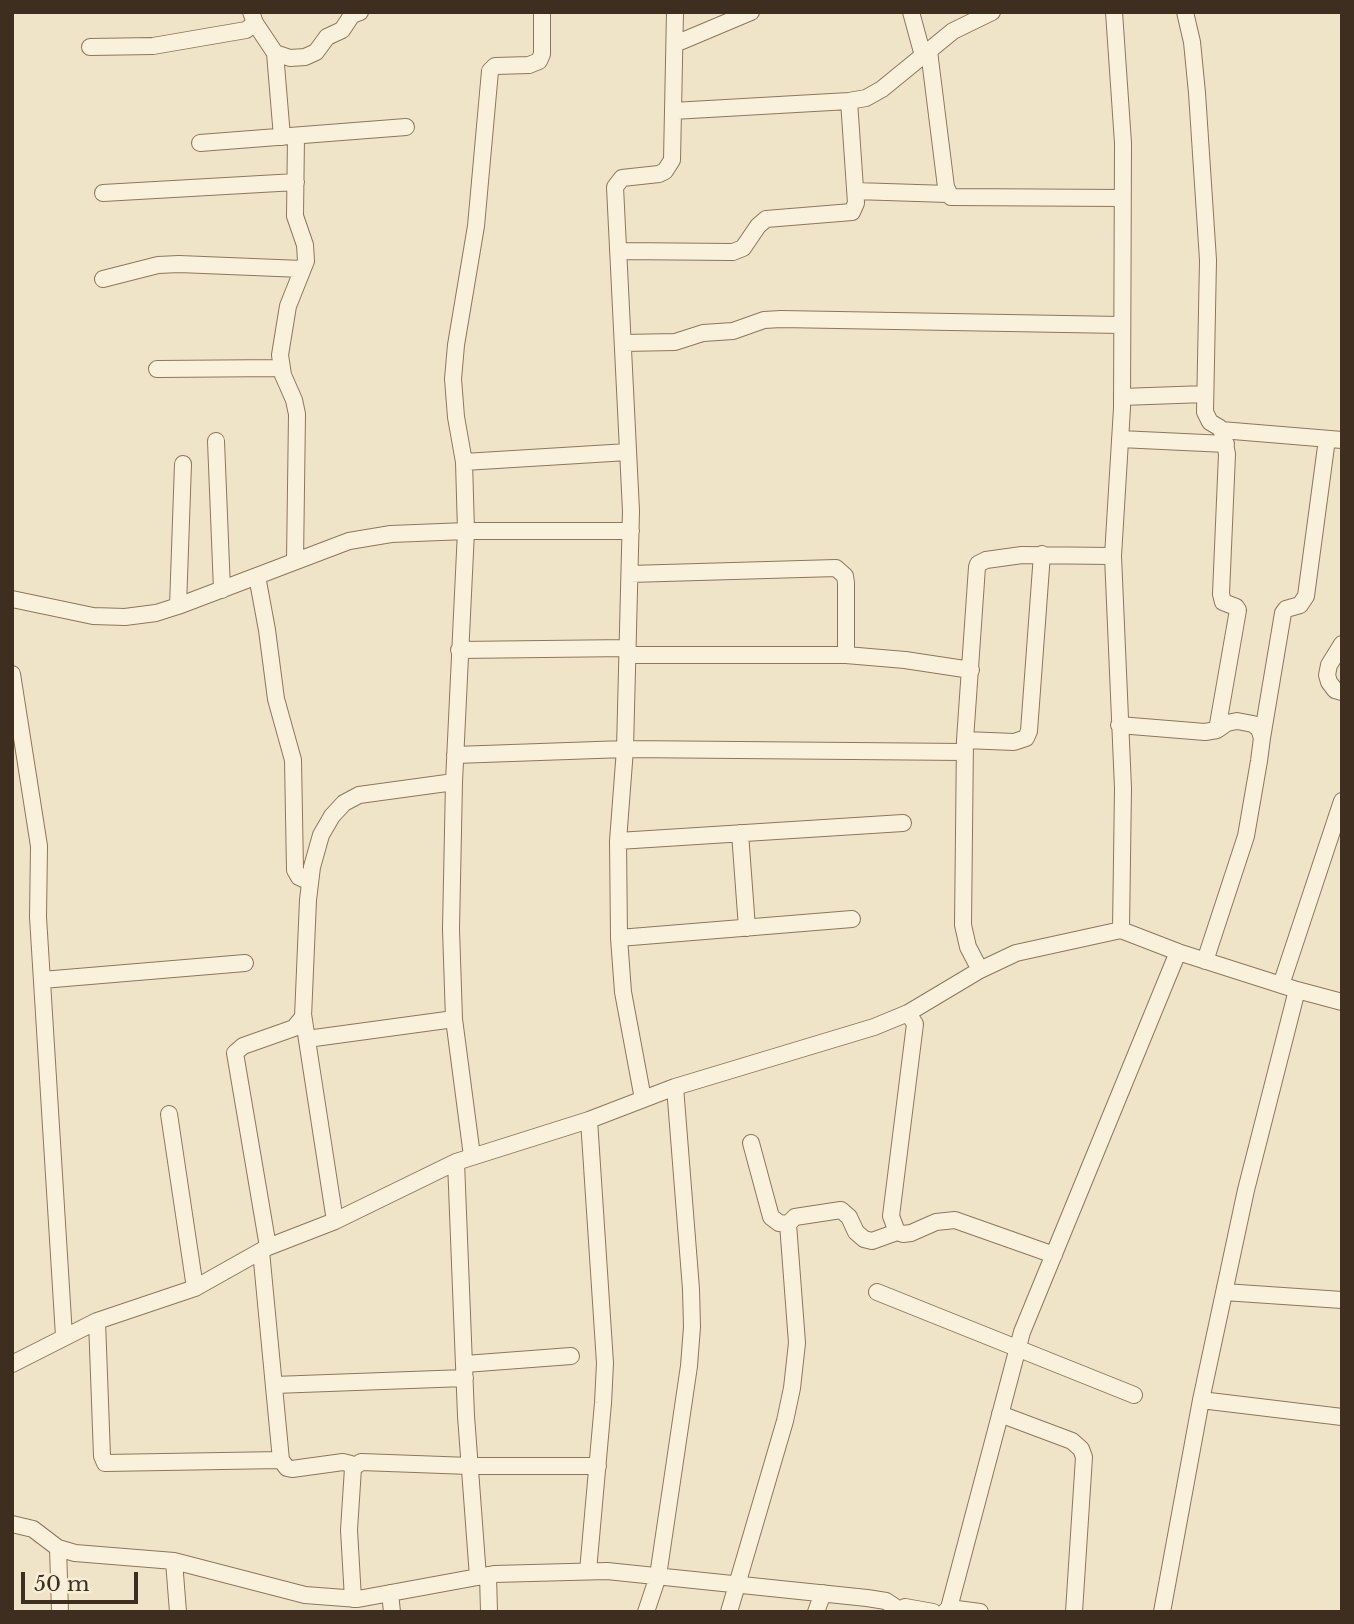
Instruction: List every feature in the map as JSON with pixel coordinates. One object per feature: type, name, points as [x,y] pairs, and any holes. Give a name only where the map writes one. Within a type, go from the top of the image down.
[{"type":"street","points":[[275,53],[290,58],[312,56],[327,37],[342,30],[348,18],[360,12]]},
{"type":"street","points":[[489,1612],[470,1466],[465,1371],[464,1159],[454,1019],[454,755],[466,531],[464,462],[456,418],[453,379],[476,226],[490,71],[495,66],[529,65],[539,61],[542,54],[542,12]]},
{"type":"street","points":[[643,1099],[623,992],[619,939],[618,841],[625,749],[631,531],[615,194],[617,182],[622,178],[659,174],[669,167],[672,160],[675,12]]},
{"type":"street","points":[[675,44],[751,12]]},
{"type":"street","points":[[911,12],[926,53],[948,194]]},
{"type":"street","points":[[673,111],[849,102],[866,98],[882,89],[953,31],[992,12]]},
{"type":"street","points":[[1114,12],[1123,143],[1122,397],[1113,556],[1123,789],[1121,930]]},
{"type":"street","points":[[1185,12],[1192,42],[1197,93],[1208,260],[1205,394],[1207,418],[1224,437],[1221,594],[1223,602],[1236,607],[1237,610],[1217,730]]},
{"type":"street","points":[[90,47],[153,46],[246,30],[253,18],[275,53],[296,182],[295,216],[306,253],[288,306],[280,355],[281,369],[297,415],[295,561]]},
{"type":"street","points":[[618,251],[733,252],[743,247],[766,219],[852,212],[856,203],[849,102]]},
{"type":"street","points":[[200,143],[406,127]]},
{"type":"street","points":[[103,193],[296,182]]},
{"type":"street","points":[[855,191],[948,194],[955,197],[1122,198]]},
{"type":"street","points":[[103,279],[158,265],[302,269]]},
{"type":"street","points":[[623,343],[675,342],[703,332],[733,331],[771,319],[1121,325]]},
{"type":"street","points":[[157,369],[281,369]]},
{"type":"street","points":[[1122,397],[1205,394]]},
{"type":"street","points":[[1120,439],[1224,437],[1334,440],[1306,596],[1300,605],[1286,609],[1283,613],[1246,836],[1205,961]]},
{"type":"street","points":[[216,441],[222,590]]},
{"type":"street","points":[[464,462],[628,452]]},
{"type":"street","points":[[178,606],[183,464]]},
{"type":"street","points":[[12,599],[93,616],[125,617],[156,613],[178,606],[349,541],[391,534],[466,531],[631,531]]},
{"type":"street","points":[[980,970],[968,947],[963,925],[965,746],[978,564],[986,560],[1042,554],[1113,556]]},
{"type":"street","points":[[454,755],[625,749],[762,752],[1014,742],[1026,737],[1029,731],[1042,554]]},
{"type":"street","points":[[630,573],[836,568],[845,576],[846,583],[846,655]]},
{"type":"street","points":[[257,576],[277,707],[293,760],[295,870],[299,877],[310,881]]},
{"type":"street","points":[[1342,644],[1329,665],[1327,675],[1335,690],[1342,692]]},
{"type":"street","points":[[459,650],[846,655],[971,670]]},
{"type":"street","points":[[12,674],[39,846],[38,916],[64,1336]]},
{"type":"street","points":[[1119,724],[1205,732],[1237,722],[1253,724],[1259,729],[1262,738]]},
{"type":"street","points":[[335,1221],[303,1014],[310,881],[321,835],[332,816],[344,803],[359,795],[454,782]]},
{"type":"street","points":[[1280,985],[1342,801]]},
{"type":"street","points":[[618,841],[903,823]]},
{"type":"street","points":[[740,833],[747,928]]},
{"type":"street","points":[[619,939],[852,919]]},
{"type":"street","points":[[12,1364],[97,1321],[195,1288],[265,1249],[335,1221],[464,1159],[589,1120],[675,1087],[874,1027],[908,1013],[980,970],[1016,953],[1121,930],[1205,961],[1342,1002]]},
{"type":"street","points":[[942,1611],[1022,1332],[1178,952]]},
{"type":"street","points":[[42,980],[245,963]]},
{"type":"street","points":[[1162,1612],[1200,1400],[1246,1190],[1297,990]]},
{"type":"street","points":[[897,1232],[891,1216],[915,1024],[908,1013]]},
{"type":"street","points":[[303,1014],[301,1021],[294,1028],[243,1046],[235,1053],[265,1249],[281,1460],[286,1468],[292,1469],[343,1462],[348,1462],[353,1468],[349,1530],[353,1599]]},
{"type":"street","points":[[307,1039],[454,1019]]},
{"type":"street","points":[[646,1612],[658,1576],[689,1366],[692,1327],[675,1087]]},
{"type":"street","points":[[169,1114],[195,1288]]},
{"type":"street","points":[[588,1572],[605,1363],[589,1120]]},
{"type":"street","points":[[751,1143],[771,1217],[779,1223],[788,1224]]},
{"type":"street","points":[[729,1612],[739,1585],[792,1388],[797,1343],[788,1224],[795,1217],[841,1210],[864,1240],[872,1241],[897,1232],[911,1233],[936,1222],[955,1220],[1054,1255]]},
{"type":"street","points":[[877,1292],[1134,1395]]},
{"type":"street","points":[[1224,1292],[1342,1300]]},
{"type":"street","points":[[97,1321],[104,1463],[281,1460]]},
{"type":"street","points":[[274,1385],[465,1371],[571,1356]]},
{"type":"street","points":[[1200,1400],[1342,1417]]},
{"type":"street","points":[[1000,1414],[1072,1441],[1077,1444],[1084,1457],[1074,1612]]},
{"type":"street","points":[[353,1468],[361,1462],[470,1466],[598,1466]]},
{"type":"street","points":[[12,1524],[33,1529],[58,1548],[75,1553],[174,1561],[305,1595],[353,1599],[483,1576],[607,1571],[886,1601],[897,1611],[905,1608],[980,1612]]},
{"type":"street","points":[[58,1548],[60,1612]]},
{"type":"street","points":[[174,1561],[177,1612]]},
{"type":"street","points":[[390,1593],[392,1612]]},
{"type":"street","points":[[817,1612],[822,1593]]}]
